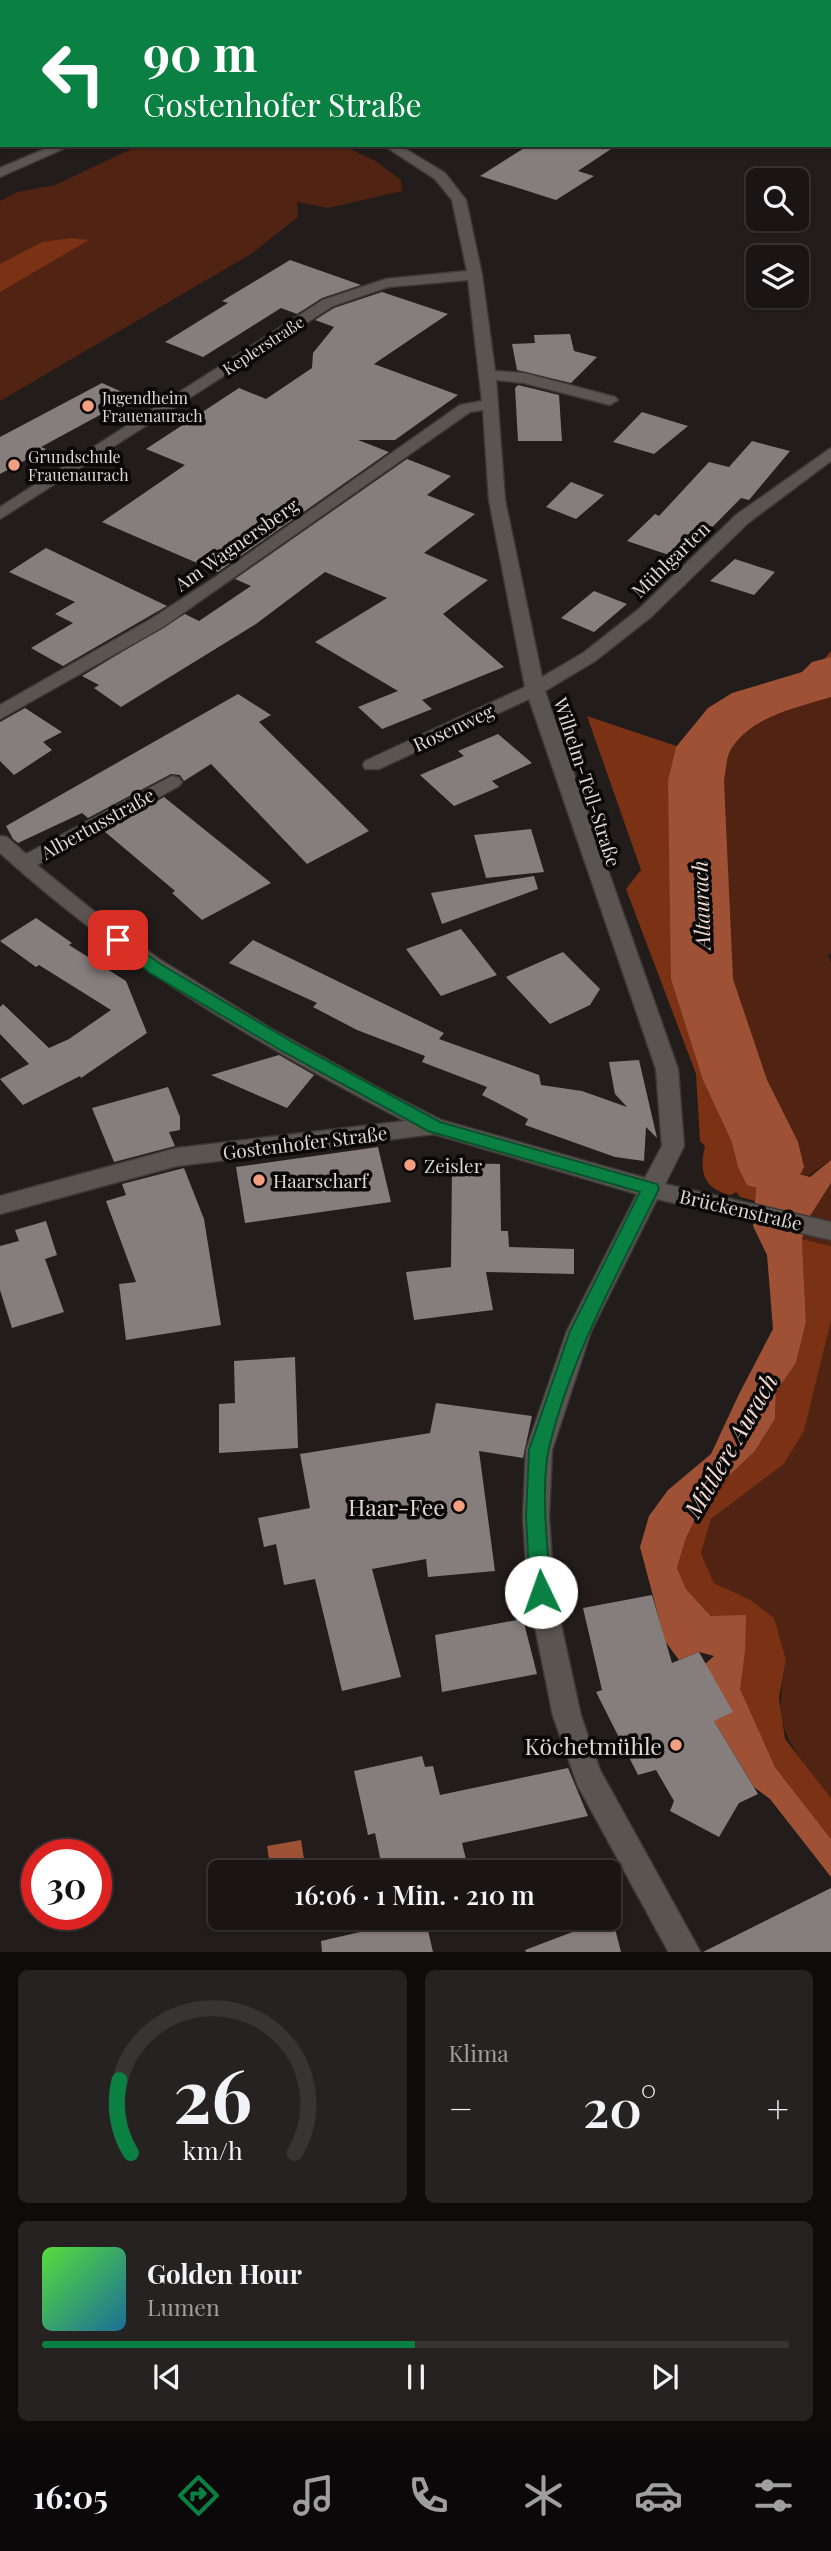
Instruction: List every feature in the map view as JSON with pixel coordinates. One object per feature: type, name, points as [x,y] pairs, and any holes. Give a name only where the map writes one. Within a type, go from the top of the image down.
[{"type":"street","points":[[0,173],[61,147]]},
{"type":"street","name":"Wilhelm-Tell-Straße","points":[[392,147],[431,169],[455,191],[465,220],[488,375],[497,500],[535,690],[596,872],[667,1069],[673,1146],[579,1331],[539,1450],[536,1517],[541,1592],[567,1716],[588,1776],[686,1952]]},
{"type":"street","name":"Keplerstraße","points":[[0,514],[328,303],[386,282],[475,275]]},
{"type":"street","points":[[488,375],[524,378],[610,400]]},
{"type":"street","name":"Am Wagnersberg","points":[[0,713],[157,623],[220,582],[465,408],[490,404]]},
{"type":"street","name":"Mühlgarten","points":[[535,690],[589,657],[646,613],[742,519],[831,453]]},
{"type":"street","name":"Rosenweg","points":[[372,765],[535,690]]},
{"type":"street","name":"Albertusstraße","points":[[23,864],[172,782]]},
{"type":"street","name":"Albertusstraße","points":[[0,842],[23,864],[156,969],[358,1088],[434,1126]]},
{"type":"street","name":"Gostenhofer Straße","points":[[0,1205],[177,1157],[434,1126],[650,1189]]},
{"type":"street","name":"Brückenstraße","points":[[650,1189],[831,1231]]},
{"type":"shaded area","points":[[136,147],[345,147],[374,160],[401,180],[402,191],[328,208],[297,202],[298,217],[251,254],[0,401],[0,201],[17,192],[55,185]]},
{"type":"shaded area","points":[[71,238],[89,240],[0,292],[0,264],[42,242]]},
{"type":"shaded area","points":[[831,651],[831,693],[768,717],[740,734],[717,758],[706,888],[715,979],[753,1090],[726,1092],[757,1177],[755,1201],[740,1197],[736,1192],[731,1195],[722,1192],[705,1178],[705,1146],[700,1141],[696,1074],[626,889],[641,870],[587,716],[688,750],[714,712],[732,701],[812,674]]},
{"type":"shaded area","points":[[831,693],[831,954],[828,954],[831,963],[831,1160],[805,1178],[798,1174],[785,1141],[753,1090],[715,979],[706,888],[717,758],[740,734],[768,717]]},
{"type":"shaded area","points":[[831,1183],[831,1246],[802,1239],[810,1216]]},
{"type":"shaded area","points":[[802,1239],[831,1246],[831,1321],[804,1431],[784,1464],[711,1519],[701,1553],[714,1583],[749,1599],[774,1618],[786,1660],[779,1697],[785,1739],[831,1798],[831,1839],[775,1767],[739,1689],[745,1652],[686,1589],[677,1568],[686,1538],[705,1499],[755,1451],[775,1419],[776,1392],[796,1363],[806,1322]]},
{"type":"shaded area","points":[[831,1321],[831,1798],[787,1736],[781,1705],[786,1660],[749,1599],[714,1583],[701,1553],[711,1519],[784,1464],[804,1431]]},
{"type":"water","name":"Mittlere Aurach","points":[[753,1090],[785,1141],[798,1174],[810,1177],[831,1160],[831,1183],[810,1216],[802,1239],[806,1322],[796,1363],[776,1392],[775,1419],[755,1451],[705,1499],[686,1538],[677,1568],[686,1589],[711,1616],[746,1615],[740,1689],[775,1767],[831,1839],[831,1877],[770,1799],[754,1787],[714,1721],[705,1664],[714,1656],[699,1652],[679,1660],[665,1641],[640,1547],[649,1516],[668,1490],[711,1454],[773,1329],[767,1255],[753,1226],[757,1177],[725,1092]]},
{"type":"water","points":[[301,1840],[304,1860],[269,1860],[267,1846]]},
{"type":"pier","points":[[745,1152],[795,1157],[800,1171],[750,1166]]},
{"type":"building","points":[[526,147],[614,147],[578,171],[594,176],[556,200],[480,176]]},
{"type":"building","points":[[290,260],[361,285],[322,298],[297,314],[281,308],[203,357],[165,342],[228,303],[222,301]]},
{"type":"building","points":[[382,292],[448,314],[374,364],[458,395],[395,440],[358,440],[389,452],[218,572],[102,522],[185,465],[146,449],[239,388],[266,399],[312,368],[313,353],[334,327],[315,320],[334,308]]},
{"type":"building","points":[[570,334],[574,351],[597,357],[571,383],[517,370],[512,344],[535,343],[534,335]]},
{"type":"building","points":[[102,383],[133,397],[41,447],[46,449],[0,474],[0,437]]},
{"type":"building","points":[[518,385],[559,395],[562,441],[518,441],[515,388]]},
{"type":"building","points":[[642,412],[688,426],[654,454],[613,442]]},
{"type":"building","points":[[752,441],[790,451],[749,500],[741,498],[681,559],[627,541],[655,514],[659,516],[709,462],[729,467]]},
{"type":"building","points":[[407,459],[451,476],[427,495],[475,514],[424,553],[488,580],[443,614],[504,667],[422,700],[432,709],[382,729],[358,707],[398,691],[315,642],[387,598],[325,572],[256,624],[121,707],[94,688],[99,685],[82,676],[185,614],[199,621],[251,586],[235,579]]},
{"type":"building","points":[[571,482],[604,495],[576,519],[546,507]]},
{"type":"building","points":[[46,548],[167,606],[63,666],[31,648],[73,623],[55,614],[75,602],[9,572]]},
{"type":"building","points":[[735,559],[775,572],[754,595],[710,581]]},
{"type":"building","points":[[594,591],[627,604],[594,632],[561,618]]},
{"type":"building","points":[[238,694],[271,715],[259,722],[369,831],[307,864],[211,764],[184,781],[180,775],[171,774],[88,818],[82,813],[18,843],[13,839],[6,826]]},
{"type":"building","points":[[25,708],[62,732],[43,742],[52,750],[14,775],[0,761],[0,722]]},
{"type":"building","points":[[498,734],[532,763],[492,781],[499,787],[454,806],[420,775],[464,756],[458,751]]},
{"type":"building","points":[[164,797],[271,883],[202,920],[172,893],[175,891],[104,831]]},
{"type":"building","points":[[531,829],[544,872],[486,878],[474,835]]},
{"type":"building","points":[[534,876],[538,889],[442,924],[431,893]]},
{"type":"building","points":[[36,918],[72,943],[69,945],[126,981],[147,1033],[81,1078],[80,1076],[23,1105],[0,1079],[29,1064],[0,1034],[0,1007],[3,1004],[49,1048],[69,1039],[111,1010],[39,965],[36,967],[0,941]]},
{"type":"building","points":[[461,929],[497,975],[441,996],[406,949]]},
{"type":"building","points":[[253,940],[444,1033],[439,1039],[539,1075],[541,1085],[582,1091],[627,1107],[615,1094],[609,1062],[639,1060],[657,1138],[646,1127],[644,1161],[615,1157],[525,1125],[528,1119],[482,1095],[487,1087],[422,1062],[425,1056],[357,1030],[313,1007],[317,1003],[229,963]]},
{"type":"building","points":[[563,952],[600,989],[590,1005],[550,1024],[506,977]]},
{"type":"building","points":[[279,1055],[314,1075],[287,1108],[211,1075]]},
{"type":"building","points":[[168,1087],[180,1117],[180,1130],[169,1132],[175,1146],[114,1162],[92,1108]]},
{"type":"building","points":[[378,1147],[391,1202],[245,1223],[236,1167]]},
{"type":"building","points":[[452,1163],[500,1164],[501,1231],[508,1231],[509,1247],[574,1249],[574,1274],[486,1272],[493,1310],[414,1320],[406,1272],[451,1267]]},
{"type":"building","points":[[184,1168],[204,1219],[221,1325],[126,1340],[119,1284],[136,1282],[106,1201],[126,1195],[122,1184]]},
{"type":"building","points":[[46,1221],[57,1255],[45,1259],[64,1312],[12,1328],[0,1290],[0,1246],[19,1241],[15,1230]]},
{"type":"building","points":[[295,1357],[298,1448],[219,1453],[219,1404],[235,1403],[234,1361]]},
{"type":"building","points":[[436,1403],[532,1416],[523,1458],[479,1451],[495,1571],[428,1577],[426,1559],[372,1569],[401,1677],[342,1691],[315,1579],[284,1585],[276,1544],[264,1547],[258,1518],[310,1508],[300,1454],[430,1433]]},
{"type":"building","name":"Köchetmühle","points":[[652,1595],[672,1663],[699,1652],[733,1712],[714,1721],[758,1794],[739,1803],[719,1837],[670,1811],[674,1801],[656,1770],[638,1775],[596,1692],[602,1690],[583,1608]]},
{"type":"building","points":[[523,1619],[537,1674],[442,1692],[435,1635]]},
{"type":"building","points":[[422,1756],[425,1767],[433,1766],[440,1795],[568,1768],[588,1816],[462,1843],[466,1860],[381,1860],[375,1833],[368,1835],[354,1771]]},
{"type":"building","points":[[831,1888],[831,1952],[703,1952]]},
{"type":"building","points":[[369,1930],[428,1930],[433,1952],[322,1952],[321,1941]]},
{"type":"building","points":[[578,1930],[615,1930],[621,1952],[526,1952],[525,1950]]},
{"type":"waterway","name":"Altaurach","points":[[771,1167],[765,1142],[735,1080],[702,979],[696,781],[703,747],[727,720],[751,705],[821,683],[831,673]]},
{"type":"place","name":"Jugendheim Frauenaurach","points":[[88,406]]},
{"type":"place","name":"Grundschule Frauenaurach","points":[[14,465]]},
{"type":"place","name":"Zeisler","points":[[410,1165]]},
{"type":"place","name":"Haarscharf","points":[[259,1180]]},
{"type":"place","name":"Haar-Fee","points":[[459,1506]]},
{"type":"place","name":"Köchetmühle","points":[[676,1745]]},
{"type":"route","points":[[118,940],[156,969],[288,1047],[358,1088],[434,1126],[650,1189],[579,1331],[539,1450],[536,1517],[541,1592]]}]
